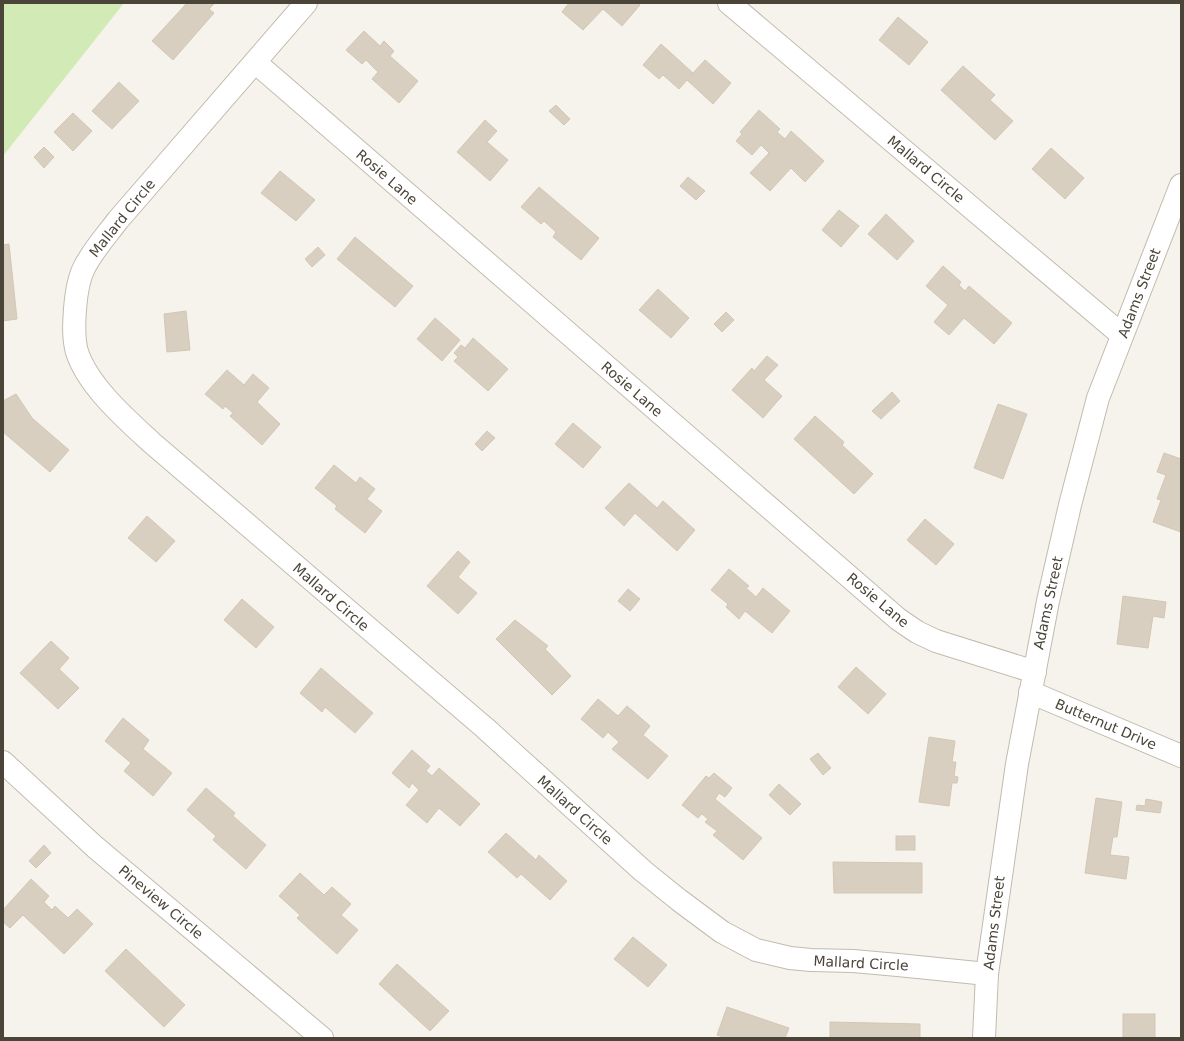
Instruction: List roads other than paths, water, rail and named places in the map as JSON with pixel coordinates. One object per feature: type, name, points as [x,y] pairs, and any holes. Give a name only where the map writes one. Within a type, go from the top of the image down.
[{"type":"street","name":"Mallard Circle","points":[[306,3],[118,220],[93,252],[83,269],[76,295],[74,337],[77,352],[82,365],[100,391],[116,409],[152,443],[485,728],[643,871],[691,910],[722,932],[756,950],[790,958],[854,961],[987,974]]},
{"type":"street","name":"Mallard Circle","points":[[729,3],[1122,336]]},
{"type":"street","name":"Rosie Lane","points":[[254,62],[898,619],[917,632],[936,641],[1032,682]]},
{"type":"street","name":"Adams Street","points":[[984,1038],[987,974],[1017,764],[1048,601],[1070,505],[1098,398],[1181,185]]},
{"type":"street","name":"Butternut Drive","points":[[1032,682],[1181,756]]},
{"type":"street","name":"Pineview Circle","points":[[3,762],[95,847],[322,1038]]}]
